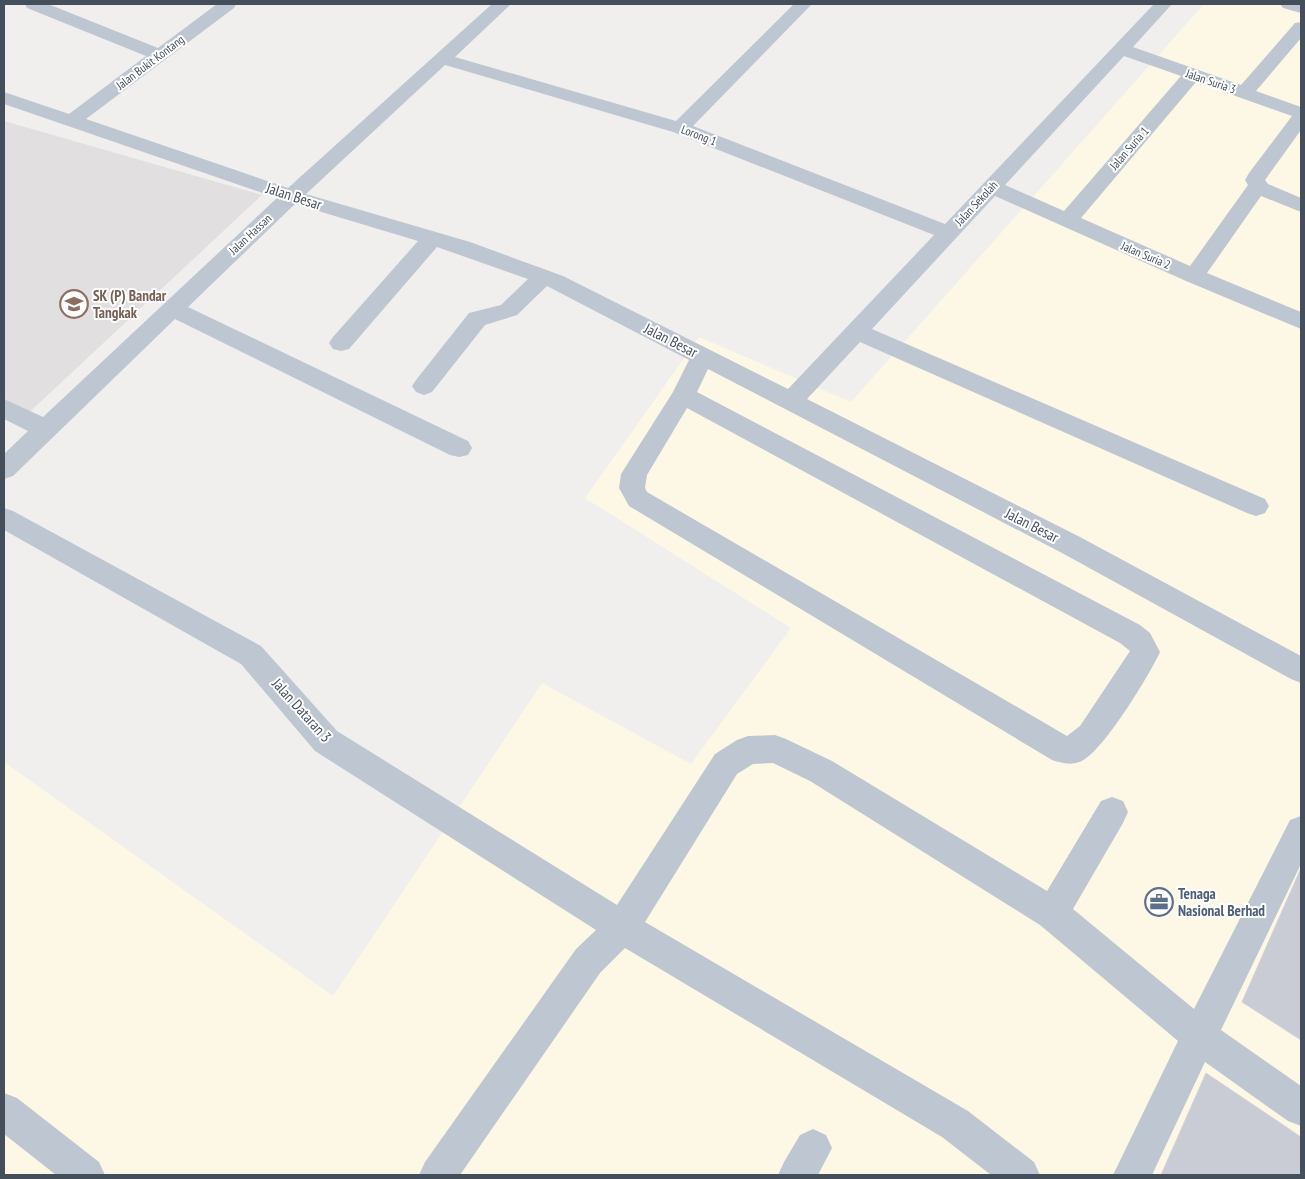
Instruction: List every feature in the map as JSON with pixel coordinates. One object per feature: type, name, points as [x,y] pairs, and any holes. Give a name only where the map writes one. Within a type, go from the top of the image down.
[{"type":"street","points":[[33,4],[159,55]]},
{"type":"street","name":"Jalan Bukit Kontang","points":[[73,120],[225,4]]},
{"type":"street","name":"Jalan Hassan","points":[[4,469],[290,196],[502,4]]},
{"type":"street","points":[[680,128],[804,4]]},
{"type":"street","name":"Jalan Sekolah","points":[[790,402],[1163,4]]},
{"type":"street","points":[[1289,4],[1301,8]]},
{"type":"street","points":[[1245,92],[1301,27]]},
{"type":"street","name":"Jalan Suria 3","points":[[1121,49],[1301,112]]},
{"type":"street","name":"Lorong 1","points":[[442,59],[680,128],[948,232]]},
{"type":"street","name":"Jalan Suria 1","points":[[1067,221],[1192,74]]},
{"type":"street","name":"Jalan Besar","points":[[4,98],[73,120],[290,196],[462,247],[544,277],[703,356],[1071,545],[1301,670]]},
{"type":"street","points":[[1301,117],[1255,180],[1258,186],[1301,206]]},
{"type":"street","points":[[1194,276],[1258,186]]},
{"type":"street","name":"Jalan Suria 2","points":[[992,187],[1301,321]]},
{"type":"street","points":[[341,343],[433,238]]},
{"type":"street","points":[[424,386],[477,320],[509,310],[544,277]]},
{"type":"street","points":[[172,308],[459,448]]},
{"type":"street","points":[[856,331],[1256,506]]},
{"type":"street","points":[[683,395],[1130,634],[1140,642],[1146,652],[1091,736],[1074,750],[1063,750],[638,499],[632,488],[634,474],[683,395],[703,356]]},
{"type":"street","points":[[4,408],[44,429]]},
{"type":"street","name":"Jalan Dataran 3","points":[[4,518],[251,655],[326,741],[622,927],[955,1124],[1021,1175]]},
{"type":"street","points":[[438,1175],[588,961],[622,927],[726,764],[748,750],[775,749],[821,772],[1052,913],[1199,1036],[1301,1108]]},
{"type":"street","points":[[1052,913],[1112,812]]},
{"type":"street","points":[[1132,1175],[1301,831]]},
{"type":"street","points":[[4,1111],[86,1175]]},
{"type":"shaded area","points":[[1204,4],[1301,4],[1301,1175],[4,1175],[4,762],[333,996],[542,683],[691,764],[791,628],[585,498],[699,337],[851,402]]},
{"type":"shaded area","name":"SK (P) Bandar Tangkak","points":[[4,121],[262,195],[20,421],[4,413]]},
{"type":"building","points":[[1301,868],[1301,1040],[1242,1002]]},
{"type":"building","points":[[1206,1073],[1301,1137],[1301,1175],[1161,1175]]},
{"type":"place","name":"SK (P) Bandar Tangkak","points":[[74,304]]},
{"type":"place","name":"Tenaga Nasional Berhad","points":[[1159,902]]}]
